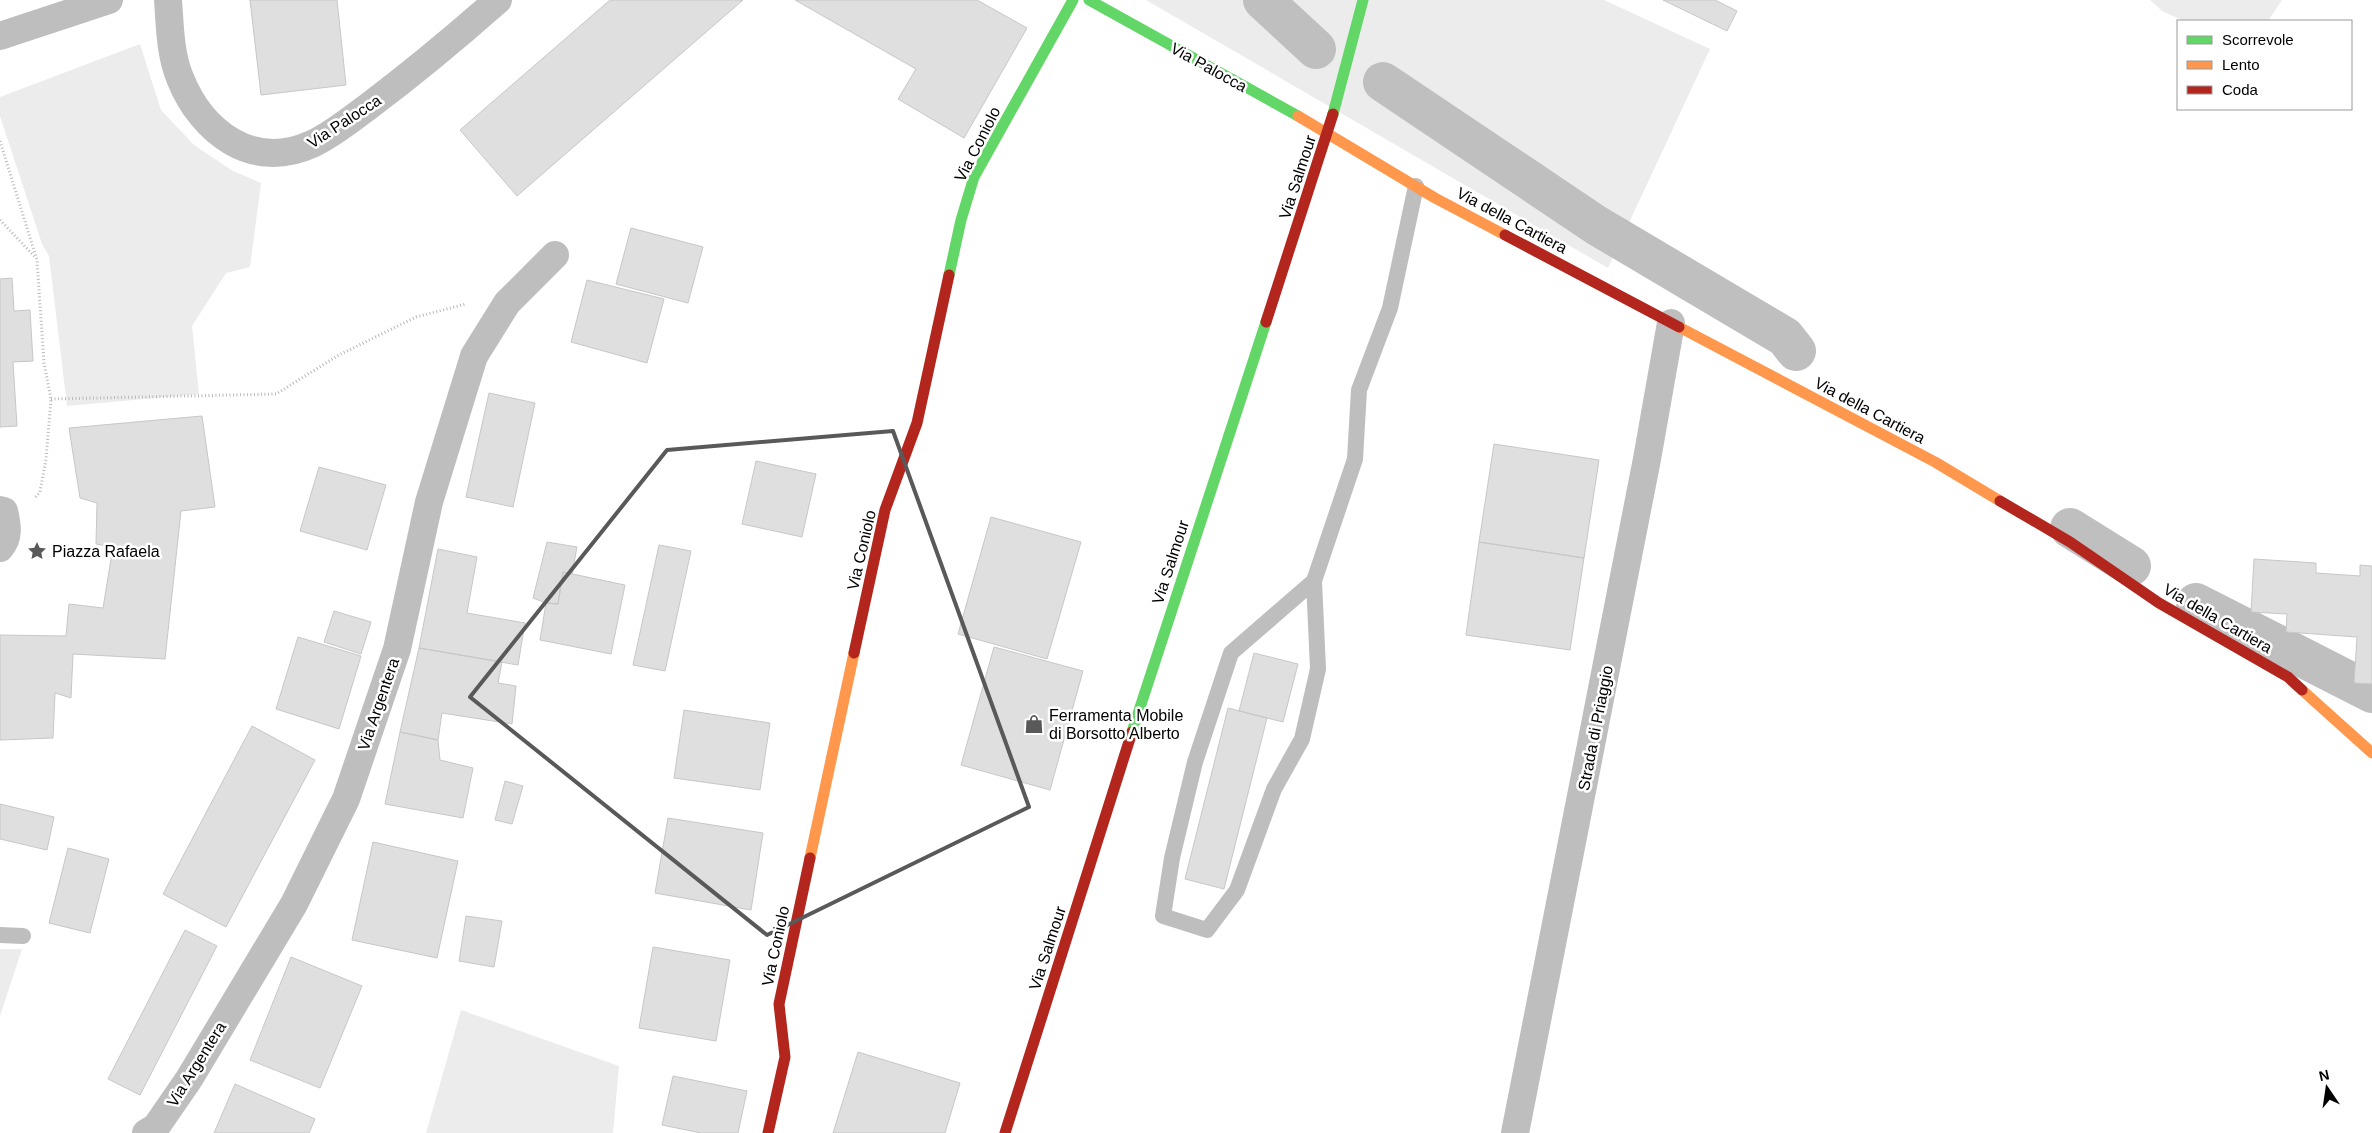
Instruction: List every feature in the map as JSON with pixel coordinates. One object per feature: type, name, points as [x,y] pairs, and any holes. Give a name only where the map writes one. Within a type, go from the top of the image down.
[{"type":"street","points":[[0,36],[109,0]]},
{"type":"street","name":"Via Palocca","points":[[168,0],[173,54],[180,78],[190,98],[205,120],[226,140],[253,151],[283,153],[312,144],[349,121],[425,65],[498,0]]},
{"type":"street","name":"Via Coniolo","points":[[768,1133],[785,1057],[779,1004],[885,510],[917,423],[961,220],[974,177],[1073,0]]},
{"type":"street","name":"Via Palocca","points":[[1089,0],[1328,133]]},
{"type":"street","name":"Via Salmour","points":[[1005,1133],[1143,697],[1328,133],[1363,0]]},
{"type":"street","name":"Via della Cartiera","points":[[1328,133],[1416,186],[1935,462],[2070,542],[2159,603],[2288,677],[2372,753]]},
{"type":"street","name":"Via Argentera","points":[[146,1133],[156,1127],[189,1079],[294,904],[346,799],[397,649],[429,502],[474,356],[507,303],[555,255]]},
{"type":"street","name":"Strada di Priaggio","points":[[1515,1133],[1647,459],[1671,323]]},
{"type":"street","points":[[0,548],[5,542],[8,528],[2,510]]},
{"type":"lane","points":[[1314,581],[1232,653],[1195,762],[1172,858],[1163,916],[1207,930],[1237,890],[1274,789],[1302,739],[1318,669],[1314,581],[1355,459],[1359,390],[1390,308],[1416,186]]},
{"type":"lane","points":[[0,935],[22,936]]},
{"type":"path","points":[[0,140],[37,260],[44,363],[50,399],[46,459],[40,492],[30,504],[2,510]]},
{"type":"path","points":[[0,220],[37,260]]},
{"type":"path","points":[[50,399],[276,394],[339,355],[416,317],[484,299],[507,303]]},
{"type":"highlighted area","points":[[893,431],[1029,807],[767,935],[470,697],[667,450]]},
{"type":"shaded area","points":[[1146,0],[1604,0],[1710,49],[1608,268]]},
{"type":"shaded area","points":[[2150,0],[2282,0],[2269,20],[2182,20],[2162,11]]},
{"type":"shaded area","points":[[140,44],[161,110],[194,145],[233,171],[261,183],[250,267],[226,273],[192,326],[199,394],[67,406],[49,256],[42,244],[0,116],[0,97]]},
{"type":"shaded area","points":[[0,949],[22,949],[0,1016]]},
{"type":"shaded area","points":[[461,1010],[619,1066],[613,1133],[426,1133]]},
{"type":"building","points":[[250,0],[337,0],[346,85],[261,95]]},
{"type":"building","points":[[610,0],[743,0],[517,196],[460,130]]},
{"type":"building","points":[[795,0],[977,0],[1027,28],[964,138],[898,99],[916,69]]},
{"type":"building","points":[[1663,0],[1715,0],[1737,11],[1727,31]]},
{"type":"building","points":[[631,228],[703,247],[688,303],[616,284]]},
{"type":"building","points":[[12,278],[14,311],[30,310],[33,361],[13,362],[17,426],[0,427],[0,279]]},
{"type":"building","points":[[587,280],[664,299],[647,363],[571,342]]},
{"type":"building","points":[[489,393],[535,403],[513,507],[466,497]]},
{"type":"building","points":[[202,416],[215,507],[181,511],[165,659],[73,654],[71,698],[55,693],[53,738],[0,740],[0,635],[66,636],[69,604],[103,608],[113,547],[96,544],[97,503],[80,498],[69,428]]},
{"type":"building","points":[[1494,444],[1599,460],[1584,558],[1479,542]]},
{"type":"building","points":[[756,461],[816,474],[802,537],[742,524]]},
{"type":"building","points":[[319,467],[386,485],[367,550],[300,531]]},
{"type":"building","points":[[991,517],[1081,542],[1047,659],[958,634]]},
{"type":"building","points":[[547,542],[577,547],[572,574],[563,572],[558,604],[546,603],[533,598]]},
{"type":"building","points":[[1479,542],[1584,558],[1570,650],[1466,635]]},
{"type":"building","points":[[659,545],[691,551],[665,671],[633,665]]},
{"type":"building","points":[[438,549],[477,557],[467,613],[525,623],[518,665],[419,648]]},
{"type":"building","points":[[2254,559],[2316,563],[2316,573],[2360,576],[2360,565],[2372,566],[2372,684],[2354,683],[2357,637],[2286,632],[2287,614],[2251,612]]},
{"type":"building","points":[[563,572],[625,585],[611,654],[540,640],[546,603],[558,604]]},
{"type":"building","points":[[334,611],[371,622],[361,654],[324,642]]},
{"type":"building","points":[[298,637],[361,656],[339,729],[276,709]]},
{"type":"building","points":[[994,647],[1083,671],[1050,790],[961,765]]},
{"type":"building","points":[[419,648],[502,662],[498,683],[516,686],[512,724],[442,713],[438,740],[400,732]]},
{"type":"building","points":[[1254,653],[1298,664],[1283,722],[1239,711]]},
{"type":"building","points":[[1228,708],[1267,718],[1224,889],[1185,879]]},
{"type":"building","points":[[684,710],[770,723],[760,790],[674,778]]},
{"type":"building","points":[[252,726],[315,760],[226,927],[163,894]]},
{"type":"building","points":[[400,732],[438,740],[440,760],[473,768],[463,818],[385,804]]},
{"type":"building","points":[[505,781],[523,786],[512,824],[495,820]]},
{"type":"building","points":[[0,804],[54,817],[47,850],[0,839]]},
{"type":"building","points":[[668,818],[763,833],[751,910],[655,893]]},
{"type":"building","points":[[373,842],[458,861],[437,958],[352,940]]},
{"type":"building","points":[[68,848],[109,859],[90,933],[49,923]]},
{"type":"building","points":[[466,916],[502,921],[494,967],[459,961]]},
{"type":"building","points":[[185,930],[217,946],[140,1095],[108,1079]]},
{"type":"building","points":[[653,947],[730,960],[716,1041],[639,1028]]},
{"type":"building","points":[[291,957],[362,986],[320,1088],[250,1060]]},
{"type":"building","points":[[858,1052],[960,1083],[945,1133],[833,1133]]},
{"type":"building","points":[[673,1076],[747,1091],[738,1133],[701,1133],[662,1125]]},
{"type":"building","points":[[235,1084],[315,1119],[309,1133],[214,1133]]},
{"type":"waterway","points":[[1263,0],[1316,49]]},
{"type":"waterway","points":[[1383,82],[1596,225],[1785,337],[1796,351]]},
{"type":"waterway","points":[[2070,528],[2131,566]]},
{"type":"waterway","points":[[2196,603],[2372,693]]},
{"type":"traffic: fast","points":[[949,275],[961,220],[974,177],[1073,0]]},
{"type":"traffic: fast","points":[[1089,0],[1298,116]]},
{"type":"traffic: fast","points":[[1333,114],[1363,0]]},
{"type":"traffic: fast","points":[[1132,732],[1266,322]]},
{"type":"traffic: slow","points":[[1298,116],[1435,198],[1505,235]]},
{"type":"traffic: slow","points":[[1679,327],[1935,462],[2000,501]]},
{"type":"traffic: slow","points":[[810,858],[854,653]]},
{"type":"traffic: slow","points":[[2302,690],[2372,753]]},
{"type":"traffic: jam","points":[[1266,322],[1333,114]]},
{"type":"traffic: jam","points":[[1505,235],[1679,327]]},
{"type":"traffic: jam","points":[[854,653],[885,510],[917,423],[949,275]]},
{"type":"traffic: jam","points":[[2000,501],[2070,542],[2159,603],[2288,677],[2302,690]]},
{"type":"traffic: jam","points":[[1005,1133],[1132,732]]},
{"type":"traffic: jam","points":[[768,1133],[785,1057],[779,1004],[810,858]]},
{"type":"place","name":"Piazza Rafaela","points":[[37,551]]},
{"type":"place","name":"Ferramenta Mobile di Borsotto Alberto","points":[[1034,724]]}]
